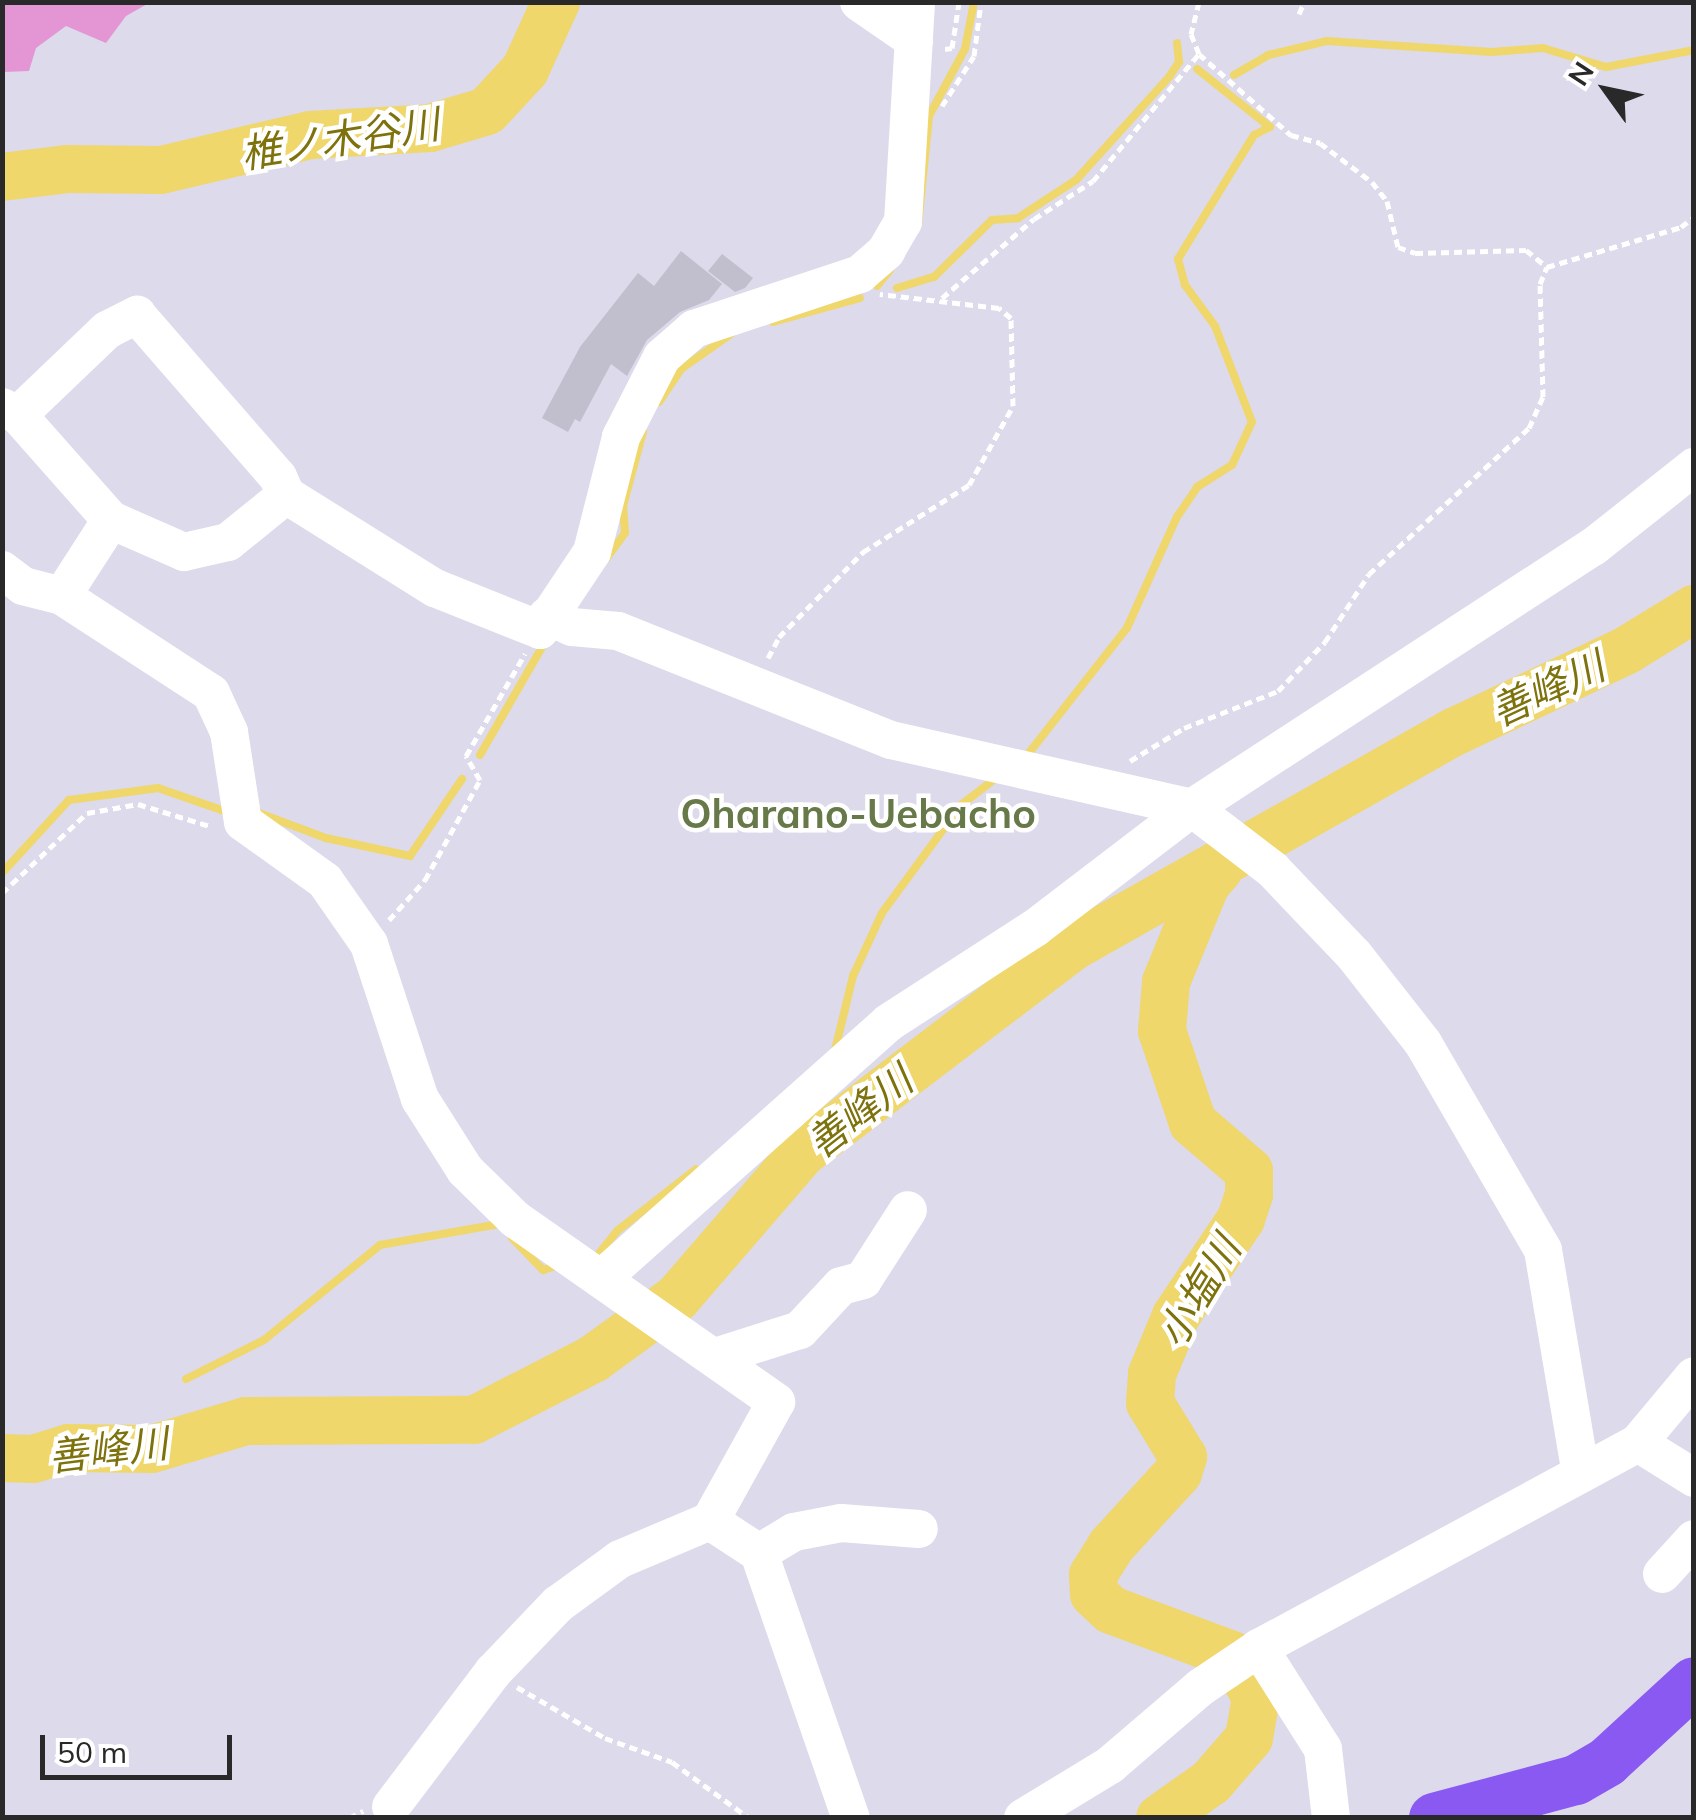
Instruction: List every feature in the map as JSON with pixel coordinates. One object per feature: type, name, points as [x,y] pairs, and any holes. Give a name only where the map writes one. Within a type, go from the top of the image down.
[{"type":"main road","points":[[1434,1818],[1576,1780],[1607,1762],[1694,1682]]},
{"type":"street","points":[[544,623],[592,552],[621,437],[662,356],[694,328],[852,276],[886,251],[903,222],[915,21],[859,2]]},
{"type":"street","points":[[286,495],[228,542],[184,552],[111,520],[10,411],[107,330],[136,316],[278,477],[286,495],[435,588],[544,623],[618,631],[755,682],[891,740],[1198,811],[1273,870],[1354,955],[1423,1043],[1543,1250],[1580,1469]]},
{"type":"street","points":[[607,1284],[888,1023],[1036,928],[1198,811],[1593,547],[1694,468]]},
{"type":"street","points":[[62,596],[111,520]]},
{"type":"street","points":[[13,578],[62,596],[211,693],[229,732],[243,816],[325,881],[369,944],[420,1098],[466,1170],[515,1220],[718,1356],[776,1402],[710,1521],[620,1558],[558,1604],[493,1672],[390,1807]]},
{"type":"street","points":[[718,1356],[800,1330],[841,1286],[863,1280],[908,1210]]},
{"type":"street","points":[[1023,1818],[1110,1765],[1246,1657],[1580,1469],[1638,1442],[1694,1376]]},
{"type":"street","points":[[1638,1442],[1694,1478]]},
{"type":"street","points":[[710,1521],[759,1553],[851,1818]]},
{"type":"street","points":[[759,1553],[794,1532],[841,1522],[918,1529]]},
{"type":"street","points":[[1662,1574],[1694,1539]]},
{"type":"street","points":[[1246,1657],[1322,1750],[1330,1818]]},
{"type":"path","points":[[1199,2],[1191,34],[1199,54],[1291,135],[1320,142],[1372,182],[1387,201],[1398,246],[1415,253],[1526,250],[1547,267]]},
{"type":"path","points":[[1299,14],[1304,2]]},
{"type":"path","points":[[940,299],[1034,219],[1092,181],[1199,54]]},
{"type":"path","points":[[1547,267],[1681,227],[1694,218]]},
{"type":"path","points":[[1093,784],[1184,728],[1278,692],[1324,642],[1370,574],[1529,428],[1543,397],[1540,284],[1547,267]]},
{"type":"path","points":[[755,682],[779,637],[863,552],[970,485],[1013,406],[1011,318],[999,308],[940,299],[886,297],[852,276]]},
{"type":"path","points":[[369,944],[425,880],[480,780],[466,756],[544,623]]},
{"type":"path","points":[[2,892],[88,813],[138,804],[215,828],[243,816]]},
{"type":"path","points":[[493,1672],[605,1738],[672,1762],[749,1818]]},
{"type":"shaded area","points":[[2,3],[149,3],[126,16],[106,43],[66,26],[36,48],[29,71],[3,72]]},
{"type":"building","points":[[681,251],[722,284],[709,300],[680,312],[647,340],[627,376],[611,364],[580,422],[575,419],[568,432],[542,418],[580,347],[638,273],[654,286]]},
{"type":"building","points":[[722,254],[753,278],[745,288],[735,292],[708,271]]},
{"type":"waterway","name":"椎ノ木谷川","points":[[2,177],[67,169],[161,170],[310,135],[430,128],[487,111],[525,70],[556,2]]},
{"type":"waterway","points":[[918,225],[929,116],[965,49],[974,2]]},
{"type":"waterway","points":[[1234,75],[1268,55],[1327,41],[1492,52],[1543,48],[1606,67],[1694,50]]},
{"type":"waterway","points":[[897,288],[934,277],[992,220],[1018,218],[1076,180],[1169,77],[1179,62],[1177,43]]},
{"type":"waterway","points":[[1025,758],[1127,628],[1177,517],[1197,487],[1232,465],[1252,422],[1215,326],[1185,285],[1178,259],[1254,135],[1270,127],[1197,69]]},
{"type":"waterway","points":[[877,286],[890,270]]},
{"type":"waterway","points":[[773,322],[860,298]]},
{"type":"waterway","points":[[659,402],[681,369],[731,334]]},
{"type":"waterway","points":[[606,559],[625,533],[623,506],[643,432]]},
{"type":"waterway","name":"善峰川","points":[[2,1458],[33,1459],[68,1448],[152,1449],[246,1421],[474,1420],[593,1359],[677,1298],[802,1153],[1072,947],[1456,731],[1627,650],[1694,609]]},
{"type":"waterway","points":[[480,755],[545,642]]},
{"type":"waterway","points":[[835,1050],[853,976],[882,913],[961,805],[996,778]]},
{"type":"waterway","points":[[259,813],[326,838],[410,856],[462,779]]},
{"type":"waterway","points":[[2,873],[69,800],[158,788],[230,813]]},
{"type":"waterway","name":"小塩川","points":[[1160,1818],[1211,1782],[1249,1738],[1256,1697],[1232,1655],[1111,1610],[1094,1594],[1093,1575],[1111,1546],[1178,1473],[1183,1457],[1150,1403],[1152,1374],[1176,1316],[1241,1219],[1249,1194],[1249,1171],[1193,1123],[1162,1031],[1166,982],[1206,884],[1219,869]]},
{"type":"waterway","points":[[592,1262],[617,1231],[696,1169]]},
{"type":"waterway","points":[[186,1379],[264,1340],[380,1245],[499,1224]]},
{"type":"waterway","points":[[512,1238],[543,1270],[556,1266]]},
{"type":"district","name":"Oharano-Uebacho","points":[[858,813]]}]
